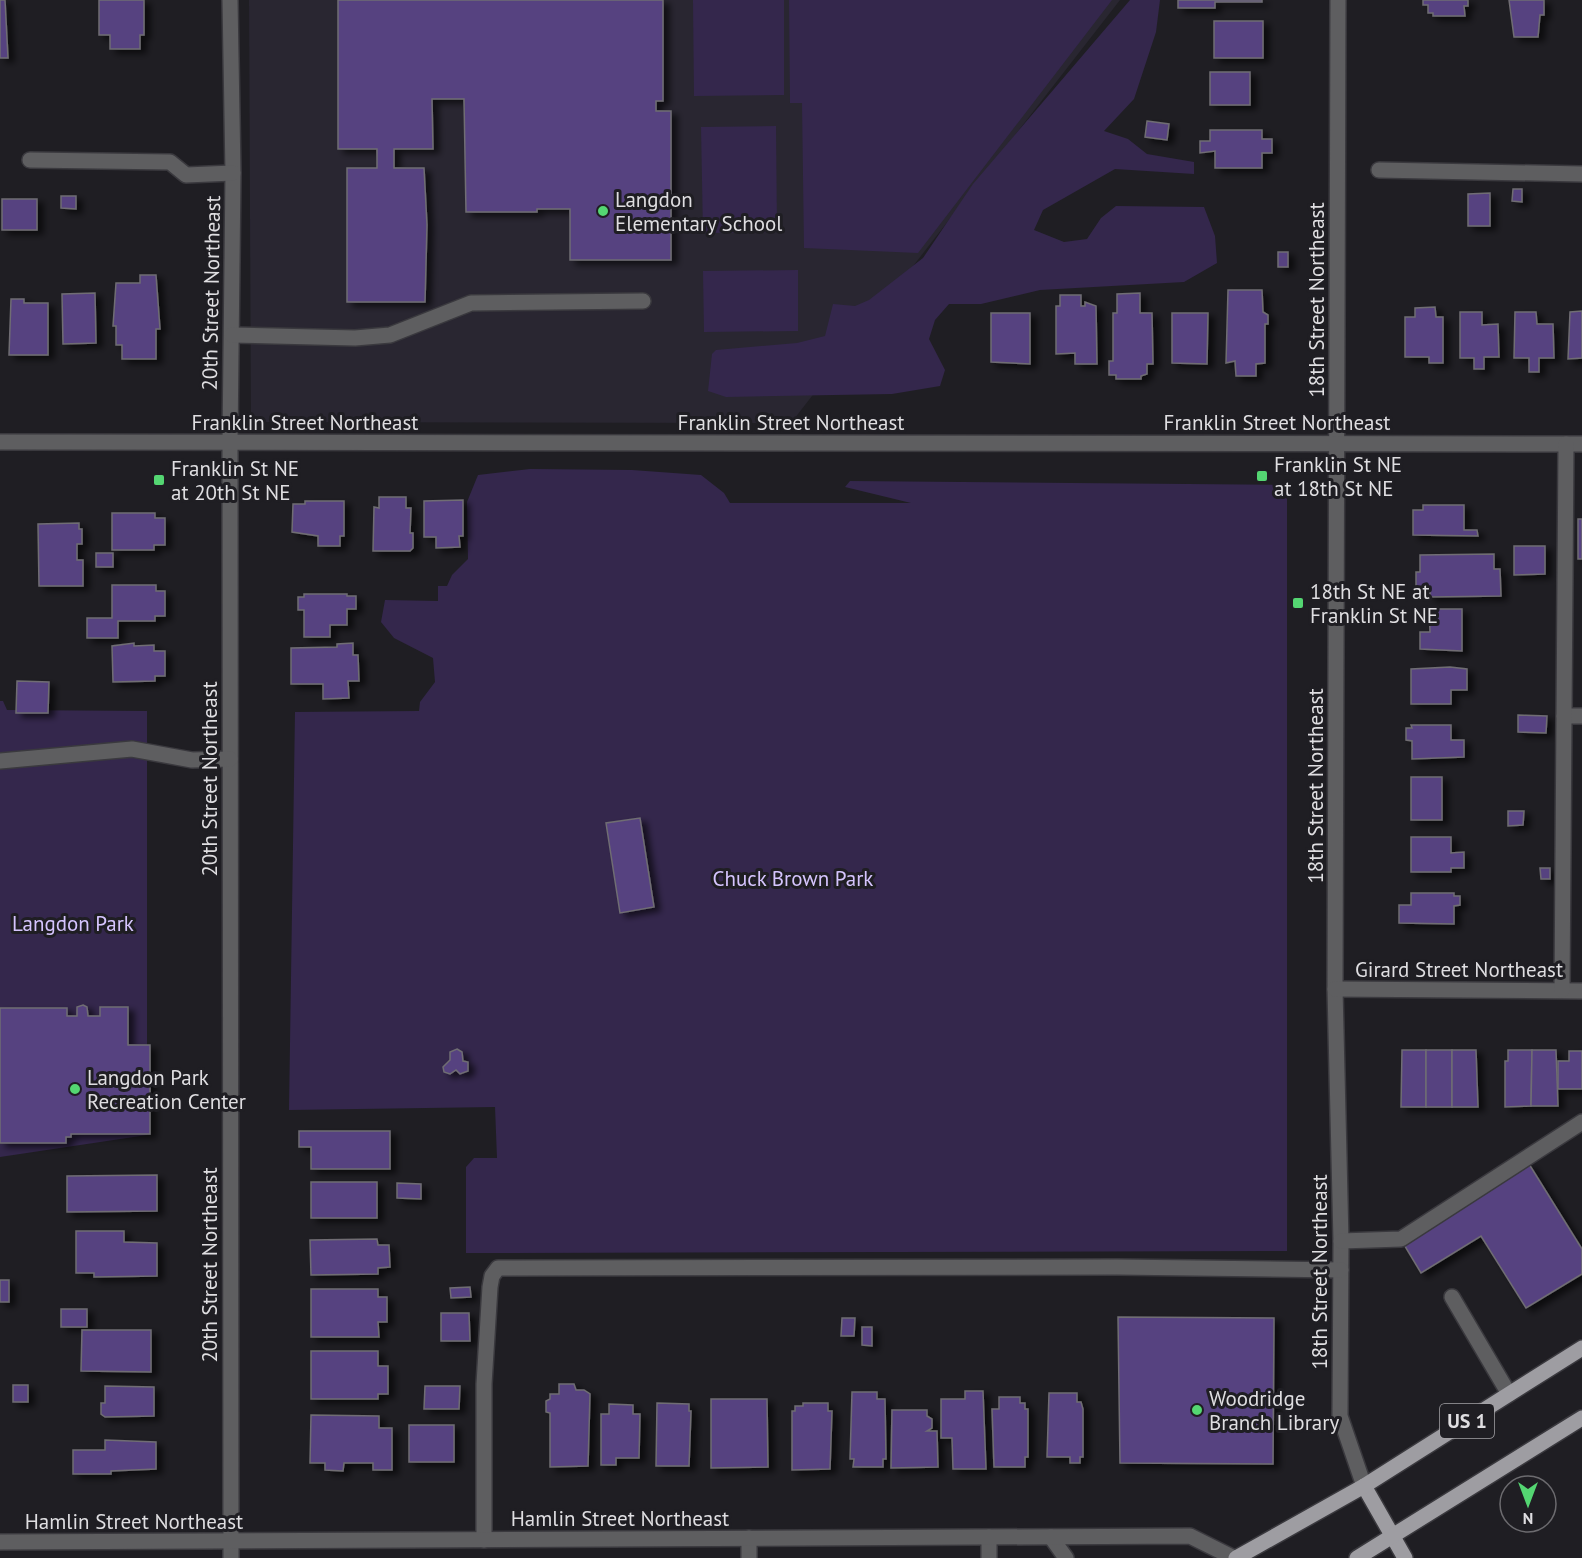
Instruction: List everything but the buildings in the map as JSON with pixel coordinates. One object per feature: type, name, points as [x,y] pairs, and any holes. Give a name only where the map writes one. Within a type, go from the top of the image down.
[{"type":"main road","name":"US 1","points":[[1235,1558],[1364,1486],[1582,1348]]},
{"type":"main road","name":"US 1","points":[[1357,1558],[1582,1418]]},
{"type":"main road","name":"18th Street Northeast","points":[[1364,1486],[1405,1558]]},
{"type":"street","name":"20th Street Northeast","points":[[230,0],[233,173],[230,442],[231,1558]]},
{"type":"street","name":"18th Street Northeast","points":[[1338,0],[1335,989],[1341,1241],[1340,1416],[1364,1486]]},
{"type":"street","points":[[30,160],[170,162],[186,175],[233,173]]},
{"type":"street","points":[[1379,170],[1582,174]]},
{"type":"street","points":[[232,335],[355,338],[390,335],[471,303],[643,301]]},
{"type":"street","name":"Franklin Street Northeast","points":[[0,442],[1582,444]]},
{"type":"street","points":[[1562,990],[1566,444]]},
{"type":"street","points":[[1564,716],[1582,716]]},
{"type":"street","points":[[0,761],[132,749],[192,760],[230,759]]},
{"type":"street","name":"Girard Street Northeast","points":[[1335,989],[1582,991]]},
{"type":"street","points":[[1341,1241],[1401,1239],[1582,1122]]},
{"type":"street","points":[[484,1540],[484,1384],[490,1287],[492,1276],[498,1268],[1117,1267],[1341,1270]]},
{"type":"street","points":[[1452,1297],[1509,1394]]},
{"type":"street","points":[[1051,1536],[1066,1558]]},
{"type":"street","name":"Hamlin Street Northeast","points":[[0,1542],[1190,1536],[1235,1558]]},
{"type":"street","points":[[989,1537],[989,1558]]},
{"type":"street","points":[[749,1538],[749,1558]]},
{"type":"shaded area","name":"Langdon Elementary School","points":[[249,0],[1120,0],[791,423],[251,422]]},
{"type":"green space","points":[[693,0],[784,0],[784,95],[694,96]]},
{"type":"green space","points":[[789,0],[1112,0],[918,253],[804,248],[802,103],[790,103]]},
{"type":"green space","points":[[1130,0],[1160,0],[1156,32],[1134,99],[1104,131],[1128,139],[1147,154],[1194,162],[1194,174],[1115,169],[1043,210],[1034,230],[1064,242],[1087,239],[1101,218],[1116,206],[1204,207],[1215,236],[1217,263],[1184,282],[1040,290],[981,304],[949,304],[935,320],[929,339],[945,370],[940,386],[892,394],[726,397],[708,391],[712,354],[716,350],[797,343],[825,336],[833,304],[855,306],[869,300],[923,258],[973,184]]},
{"type":"green space","points":[[776,126],[777,232],[703,233],[701,127]]},
{"type":"green space","points":[[798,270],[798,331],[704,332],[703,271]]},
{"type":"green space","name":"Chuck Brown Park","points":[[530,469],[632,470],[701,475],[724,493],[730,503],[911,503],[845,487],[850,481],[1287,485],[1287,1251],[466,1253],[466,1167],[474,1158],[497,1158],[495,1107],[289,1110],[295,712],[419,711],[420,702],[435,682],[433,658],[394,638],[381,622],[385,600],[438,601],[438,586],[447,586],[452,575],[468,559],[467,502],[478,475]]},
{"type":"green space","name":"Langdon Park","points":[[0,701],[3,701],[7,710],[147,711],[147,1135],[0,1157]]},
{"type":"place","name":"Langdon Elementary School","points":[[603,211]]},
{"type":"place","name":"Franklin St NE at 18th St NE","points":[[1262,476]]},
{"type":"place","name":"Franklin St NE at 20th St NE","points":[[159,480]]},
{"type":"place","name":"18th St NE at Franklin St NE","points":[[1298,603]]},
{"type":"place","name":"Langdon Park Recreation Center","points":[[75,1089]]},
{"type":"place","name":"Woodridge Branch Library","points":[[1197,1410]]}]
